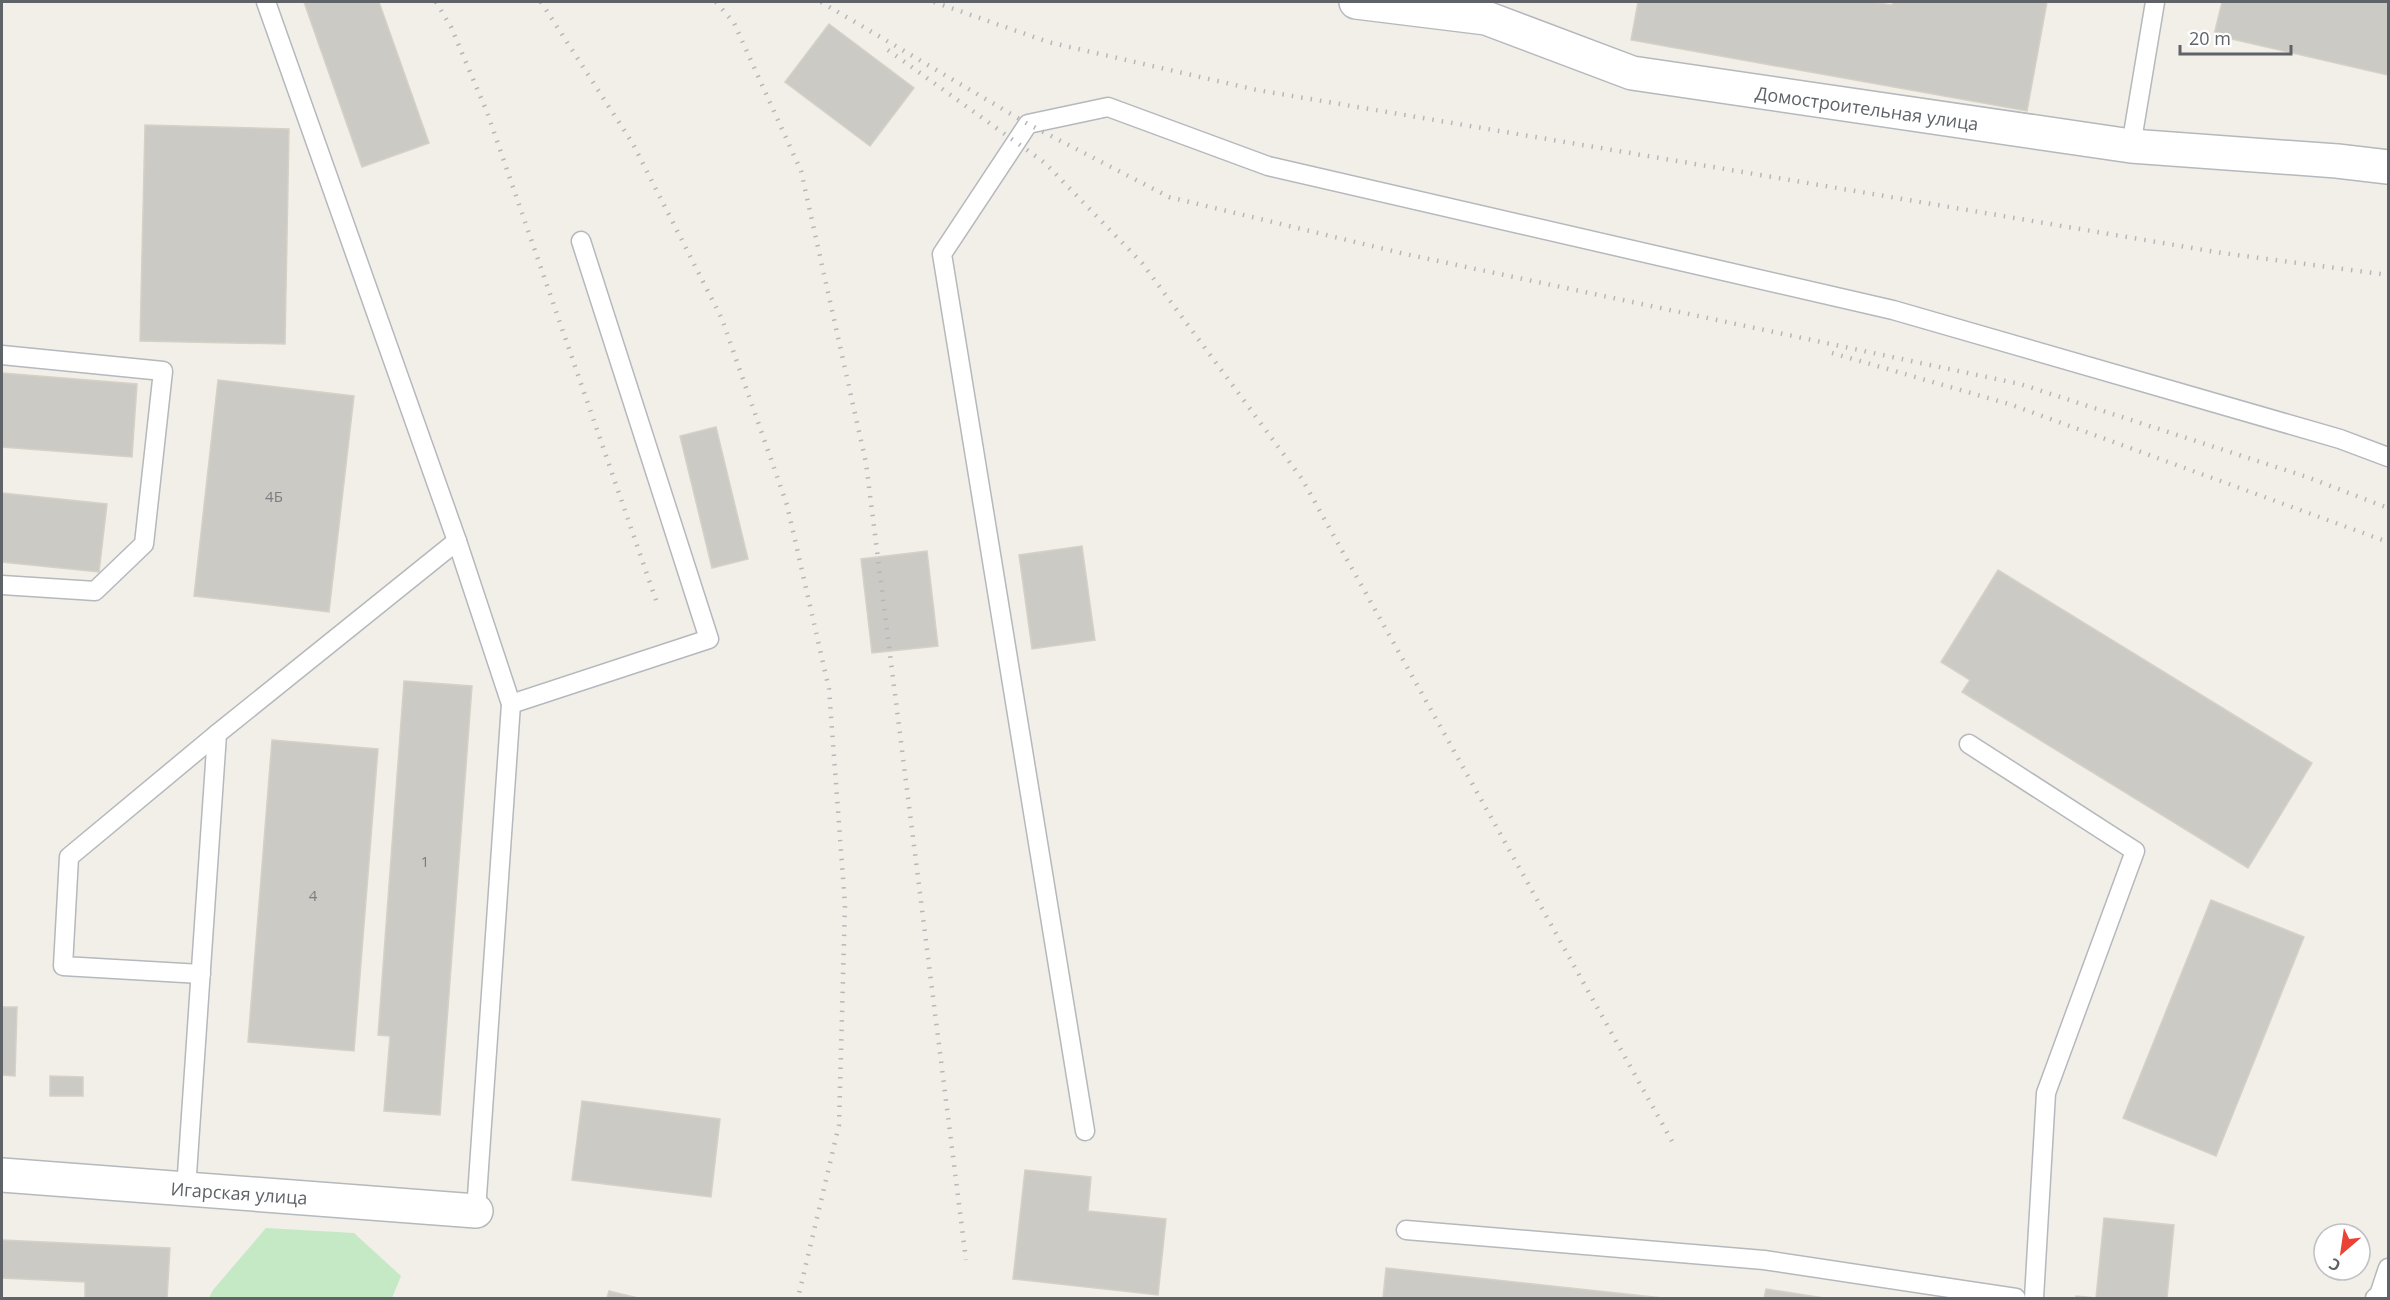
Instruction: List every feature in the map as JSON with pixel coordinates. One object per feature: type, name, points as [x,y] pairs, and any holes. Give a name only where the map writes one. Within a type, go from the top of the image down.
[{"type":"street","name":"Домостроительная улица","points":[[1356,2],[1486,18],[1632,74],[2132,146],[2337,160],[2388,167]]},
{"type":"street","name":"Игарская улица","points":[[2,1176],[476,1211]]},
{"type":"lane","points":[[266,2],[457,541],[511,704],[476,1211]]},
{"type":"lane","points":[[2132,146],[2155,2]]},
{"type":"lane","points":[[1085,1131],[942,254],[1028,124],[1108,107],[1268,166],[1893,310],[2340,439],[2388,457]]},
{"type":"lane","points":[[511,704],[709,639],[581,241]]},
{"type":"lane","points":[[2,355],[163,371],[144,544],[95,591],[2,585]]},
{"type":"lane","points":[[201,974],[63,966],[69,857],[217,734],[457,541]]},
{"type":"lane","points":[[186,1189],[217,734]]},
{"type":"lane","points":[[1969,744],[2135,851],[2046,1093],[2034,1299]]},
{"type":"lane","points":[[1406,1230],[1764,1260],[2016,1299]]},
{"type":"lane","points":[[2381,1296],[2388,1268]]},
{"type":"green space","points":[[266,1228],[354,1233],[401,1276],[392,1298],[209,1298],[213,1290]]},
{"type":"building","points":[[304,2],[379,2],[429,143],[362,167]]},
{"type":"building","points":[[1638,2],[1871,2],[1892,5],[1893,2],[2047,2],[2027,111],[1631,40]]},
{"type":"building","points":[[2222,2],[2388,2],[2388,75],[2214,35]]},
{"type":"building","points":[[829,24],[914,88],[870,146],[785,82]]},
{"type":"building","points":[[145,125],[289,129],[285,344],[140,341]]},
{"type":"building","points":[[2,373],[137,384],[132,457],[2,447]]},
{"type":"building","points":[[218,380],[354,396],[329,612],[194,596]]},
{"type":"building","points":[[716,427],[748,559],[712,568],[680,436]]},
{"type":"building","points":[[2,493],[107,504],[99,572],[2,562]]},
{"type":"building","points":[[1082,546],[1095,640],[1032,649],[1019,555]]},
{"type":"building","points":[[927,551],[938,646],[872,653],[861,559]]},
{"type":"building","points":[[1998,570],[2312,763],[2248,868],[1962,692],[1970,680],[1941,662]]},
{"type":"building","points":[[404,681],[472,686],[440,1115],[384,1111],[390,1036],[378,1035]]},
{"type":"building","points":[[272,740],[378,749],[354,1051],[248,1042]]},
{"type":"building","points":[[2211,900],[2304,937],[2216,1156],[2123,1118]]},
{"type":"building","points":[[2,1007],[17,1007],[15,1076],[2,1075]]},
{"type":"building","points":[[50,1076],[83,1077],[83,1096],[50,1096]]},
{"type":"building","points":[[582,1101],[720,1119],[711,1197],[572,1180]]},
{"type":"building","points":[[1025,1170],[1091,1177],[1088,1211],[1166,1219],[1158,1295],[1013,1279]]},
{"type":"building","points":[[2104,1218],[2174,1225],[2167,1298],[2096,1298]]},
{"type":"building","points":[[2,1240],[170,1248],[167,1298],[85,1298],[85,1282],[2,1278]]},
{"type":"building","points":[[1386,1268],[1663,1298],[1383,1298]]},
{"type":"building","points":[[1766,1289],[1824,1298],[1764,1298]]},
{"type":"building","points":[[609,1291],[638,1298],[607,1298]]},
{"type":"railway","points":[[436,2],[451,27],[487,112],[658,606]]},
{"type":"railway","points":[[541,2],[633,144],[722,319],[787,505],[829,689],[845,905],[839,1125],[798,1298]]},
{"type":"railway","points":[[716,2],[734,23],[801,171],[866,463],[966,1260]]},
{"type":"railway","points":[[821,2],[1028,124],[1169,197],[1405,254],[2020,384],[2307,477],[2388,508]]},
{"type":"railway","points":[[934,2],[1048,42],[1257,90],[2222,253],[2388,275]]},
{"type":"railway","points":[[888,50],[1045,163],[1142,263],[1302,479],[1673,1143]]},
{"type":"railway","points":[[1832,353],[2009,404],[2388,542]]}]
